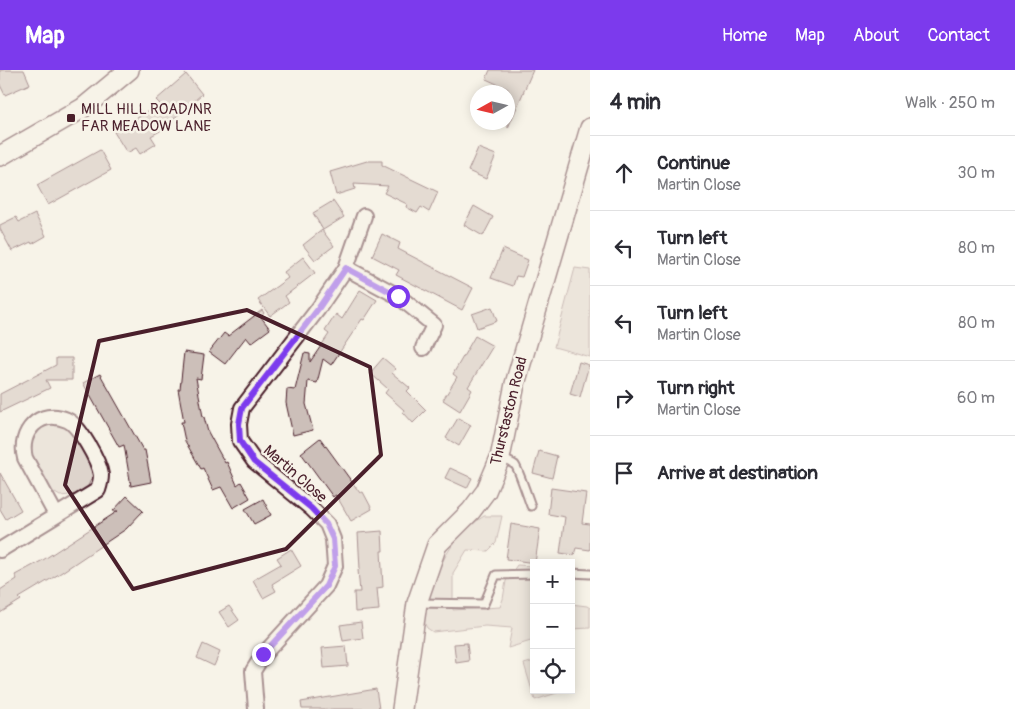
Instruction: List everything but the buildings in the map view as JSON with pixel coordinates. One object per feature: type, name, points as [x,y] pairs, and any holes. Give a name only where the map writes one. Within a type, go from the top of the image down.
[{"type":"street","points":[[0,156],[83,108],[129,70]]},
{"type":"street","name":"Thurstaston Road","points":[[402,709],[417,603],[437,546],[471,511],[486,491],[500,458],[515,384],[590,128]]},
{"type":"street","name":"Martin Close","points":[[256,709],[253,670],[263,654],[326,586],[335,566],[333,539],[326,524],[311,508],[254,462],[240,441],[239,424],[242,408],[318,309],[346,268],[364,216]]},
{"type":"street","points":[[346,268],[398,296],[434,325],[423,348]]},
{"type":"street","points":[[0,550],[98,490],[101,483],[101,474],[96,461],[78,430],[70,421],[59,417],[38,421],[29,429],[22,448],[25,458],[56,515]]},
{"type":"lane","points":[[500,458],[514,464],[519,470],[522,484],[531,506]]},
{"type":"lane","points":[[575,573],[590,574]]},
{"type":"lane","points":[[417,603],[484,604],[496,575],[530,574]]},
{"type":"highlighted area","points":[[247,310],[370,367],[381,455],[286,549],[133,589],[65,485],[99,341]]},
{"type":"shaded area","points":[[575,268],[590,270],[590,357],[554,347]]},
{"type":"shaded area","points":[[56,423],[63,425],[71,431],[92,468],[93,475],[88,486],[80,494],[60,496],[50,490],[31,457],[29,444],[34,433],[39,427]]},
{"type":"shaded area","points":[[484,516],[502,516],[496,543],[488,551],[467,550],[453,573],[453,610],[500,607],[506,581],[517,565],[530,566],[530,641],[508,648],[512,628],[485,626],[433,632],[427,628],[424,622],[436,576],[450,549],[470,526]]},
{"type":"shaded area","points":[[575,604],[590,608],[590,628],[575,629]]},
{"type":"shaded area","points":[[530,662],[530,684],[524,664]]},
{"type":"shaded area","points":[[533,694],[554,694],[535,700]]},
{"type":"place","name":"MILL HILL ROAD/NR FAR MEADOW LANE","points":[[71,118]]},
{"type":"route","points":[[263,654],[326,586],[335,566],[333,539],[326,524],[311,508],[254,462],[240,441],[239,424],[242,408],[318,309],[346,268],[398,296]]}]
